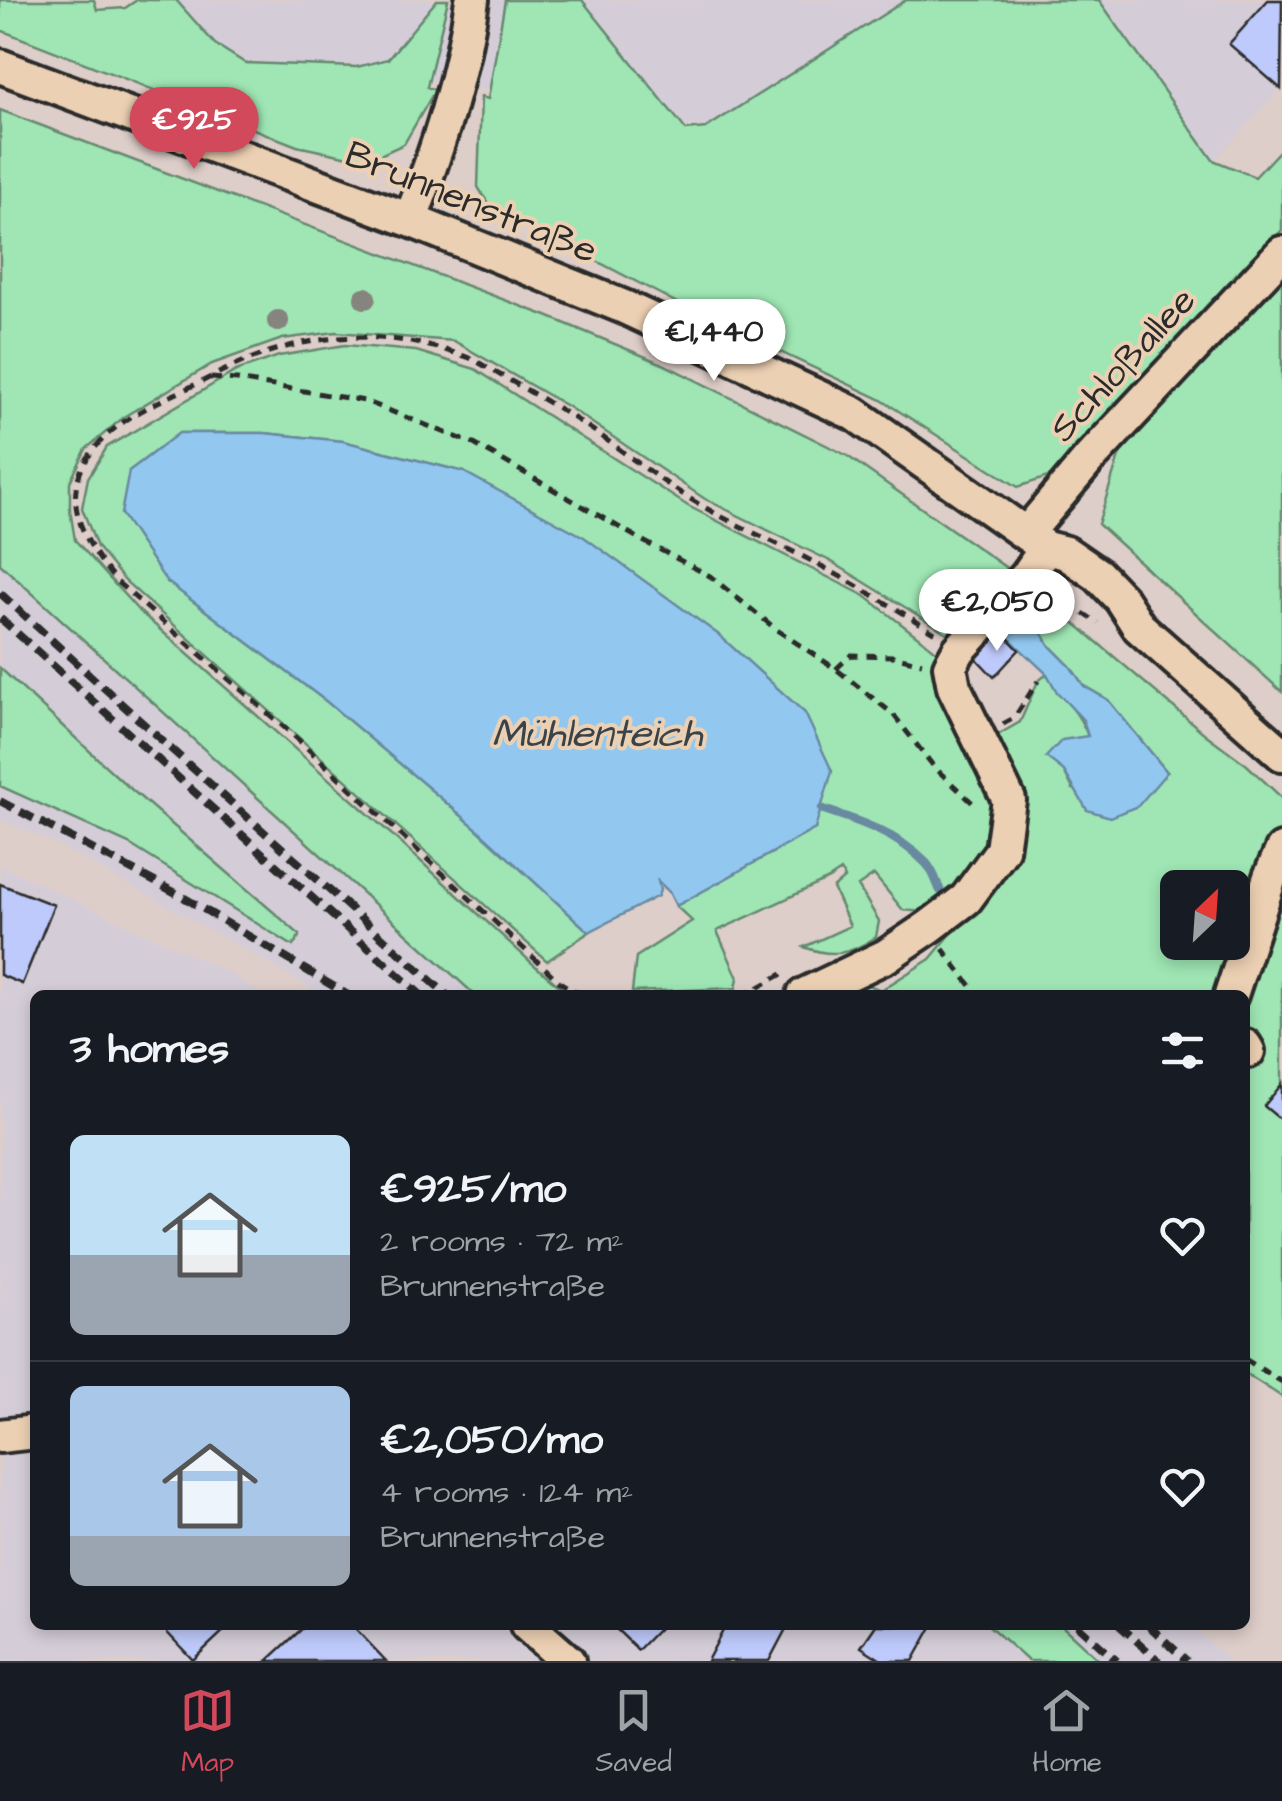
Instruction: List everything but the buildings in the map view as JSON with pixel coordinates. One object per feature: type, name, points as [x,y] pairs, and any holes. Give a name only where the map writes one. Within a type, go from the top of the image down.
[{"type":"street","points":[[410,220],[431,168],[466,47],[472,0]]},
{"type":"street","name":"Brunnenstraße","points":[[0,66],[410,220],[624,308],[854,414],[1036,541],[1072,582],[1111,612],[1139,626],[1282,754]]},
{"type":"street","name":"Schloßallee","points":[[954,658],[1027,576],[1036,541],[1090,458],[1282,253]]},
{"type":"street","points":[[798,982],[886,956],[966,899],[1002,850],[1009,800],[954,688],[954,658]]},
{"type":"street","points":[[1233,990],[1282,850]]},
{"type":"street","points":[[0,1436],[30,1433]]},
{"type":"street","points":[[533,1630],[568,1661]]},
{"type":"path","points":[[573,990],[560,983],[294,735],[116,580],[94,554],[74,506],[80,469],[90,452],[111,432],[146,408],[277,347],[334,336],[425,345],[470,358],[590,429],[682,494],[868,591],[954,658]]},
{"type":"path","points":[[208,378],[365,401],[474,444],[710,576],[893,714],[934,768],[976,806],[1008,820]]},
{"type":"path","points":[[836,669],[851,656],[893,656],[931,665],[954,658]]},
{"type":"path","points":[[975,728],[998,727],[1014,718],[1038,681]]},
{"type":"path","points":[[1012,700],[1019,710]]},
{"type":"path","points":[[929,927],[974,990]]},
{"type":"path","points":[[762,990],[798,982]]},
{"type":"path","points":[[1250,1362],[1282,1382]]},
{"type":"shaded area","points":[[176,0],[906,0],[706,129],[358,67],[245,63],[216,44]]},
{"type":"shaded area","points":[[1099,0],[1282,0],[1282,88],[1213,161]]},
{"type":"shaded area","points":[[0,564],[469,990],[313,990],[51,841],[0,820],[0,786],[129,844],[124,783],[0,668]]},
{"type":"shaded area","points":[[0,865],[229,973],[254,990],[30,990],[30,1630],[994,1630],[1028,1661],[0,1661]]},
{"type":"shaded area","points":[[1066,1630],[1196,1630],[1230,1661],[1100,1661]]},
{"type":"green space","points":[[0,0],[94,0],[97,10],[125,8],[137,0],[176,0],[215,44],[245,63],[357,67],[388,59],[437,0],[448,0],[427,87],[435,90],[404,144],[367,161],[297,146],[0,30]]},
{"type":"green space","points":[[505,0],[582,0],[686,130],[706,128],[906,0],[1099,0],[1213,160],[1255,177],[1282,148],[1282,230],[1057,474],[1018,487],[880,399],[683,306],[489,205],[478,187],[481,97],[488,99]]},
{"type":"green space","points":[[0,110],[547,316],[663,364],[846,455],[1015,574],[958,640],[832,562],[705,499],[567,406],[454,341],[336,332],[282,339],[212,364],[125,416],[86,449],[70,482],[75,540],[138,610],[564,990],[469,990],[0,564]]},
{"type":"green space","points":[[1282,272],[1282,692],[1098,524],[1121,450]]},
{"type":"green space","points":[[345,345],[416,351],[475,369],[688,506],[865,596],[939,653],[934,670],[944,681],[999,801],[996,830],[964,885],[923,912],[903,910],[874,875],[858,886],[879,921],[876,937],[841,952],[804,947],[850,926],[833,888],[845,878],[841,871],[717,931],[738,978],[736,988],[632,990],[636,957],[692,921],[676,906],[815,829],[464,472],[342,441],[264,433],[180,433],[129,471],[166,581],[327,702],[475,827],[589,932],[547,961],[124,580],[97,547],[82,508],[88,478],[107,447],[236,371],[279,356]]},
{"type":"green space","points":[[1038,599],[1064,614],[1282,798],[1282,1397],[1250,1376],[1250,990],[881,990],[930,959],[1017,855],[1020,798],[989,740],[1020,722],[1038,681],[1047,674],[1088,737],[1064,771],[1073,789],[1167,772],[1108,700],[1084,686],[1039,628],[1022,616]]},
{"type":"green space","points":[[0,668],[124,783],[300,935],[293,946],[129,844],[0,786]]},
{"type":"green space","points":[[856,980],[881,990],[836,990]]},
{"type":"green space","points":[[994,1630],[1066,1630],[1100,1661],[1028,1661]]},
{"type":"water","name":"Mühlenteich","points":[[179,433],[264,433],[343,441],[464,472],[584,537],[719,635],[805,713],[832,771],[815,829],[676,906],[658,881],[658,896],[589,932],[475,827],[327,702],[166,581],[121,514],[129,471]]},
{"type":"water","points":[[1022,616],[1039,628],[1084,686],[1108,700],[1167,772],[1138,806],[1110,817],[1087,810],[1064,771],[1046,757],[1062,740],[1088,736],[1083,720],[1057,692],[1047,674],[1001,631],[1012,617]]},
{"type":"waterway","points":[[822,809],[903,844],[928,866],[940,890]]},
{"type":"railway","points":[[0,593],[441,990]]},
{"type":"railway","points":[[0,618],[415,990]]},
{"type":"railway","points":[[0,801],[178,894],[340,990]]},
{"type":"railway","points":[[1083,1630],[1117,1661]]},
{"type":"railway","points":[[1125,1630],[1159,1661]]},
{"type":"railway","points":[[1153,1630],[1187,1661]]}]
